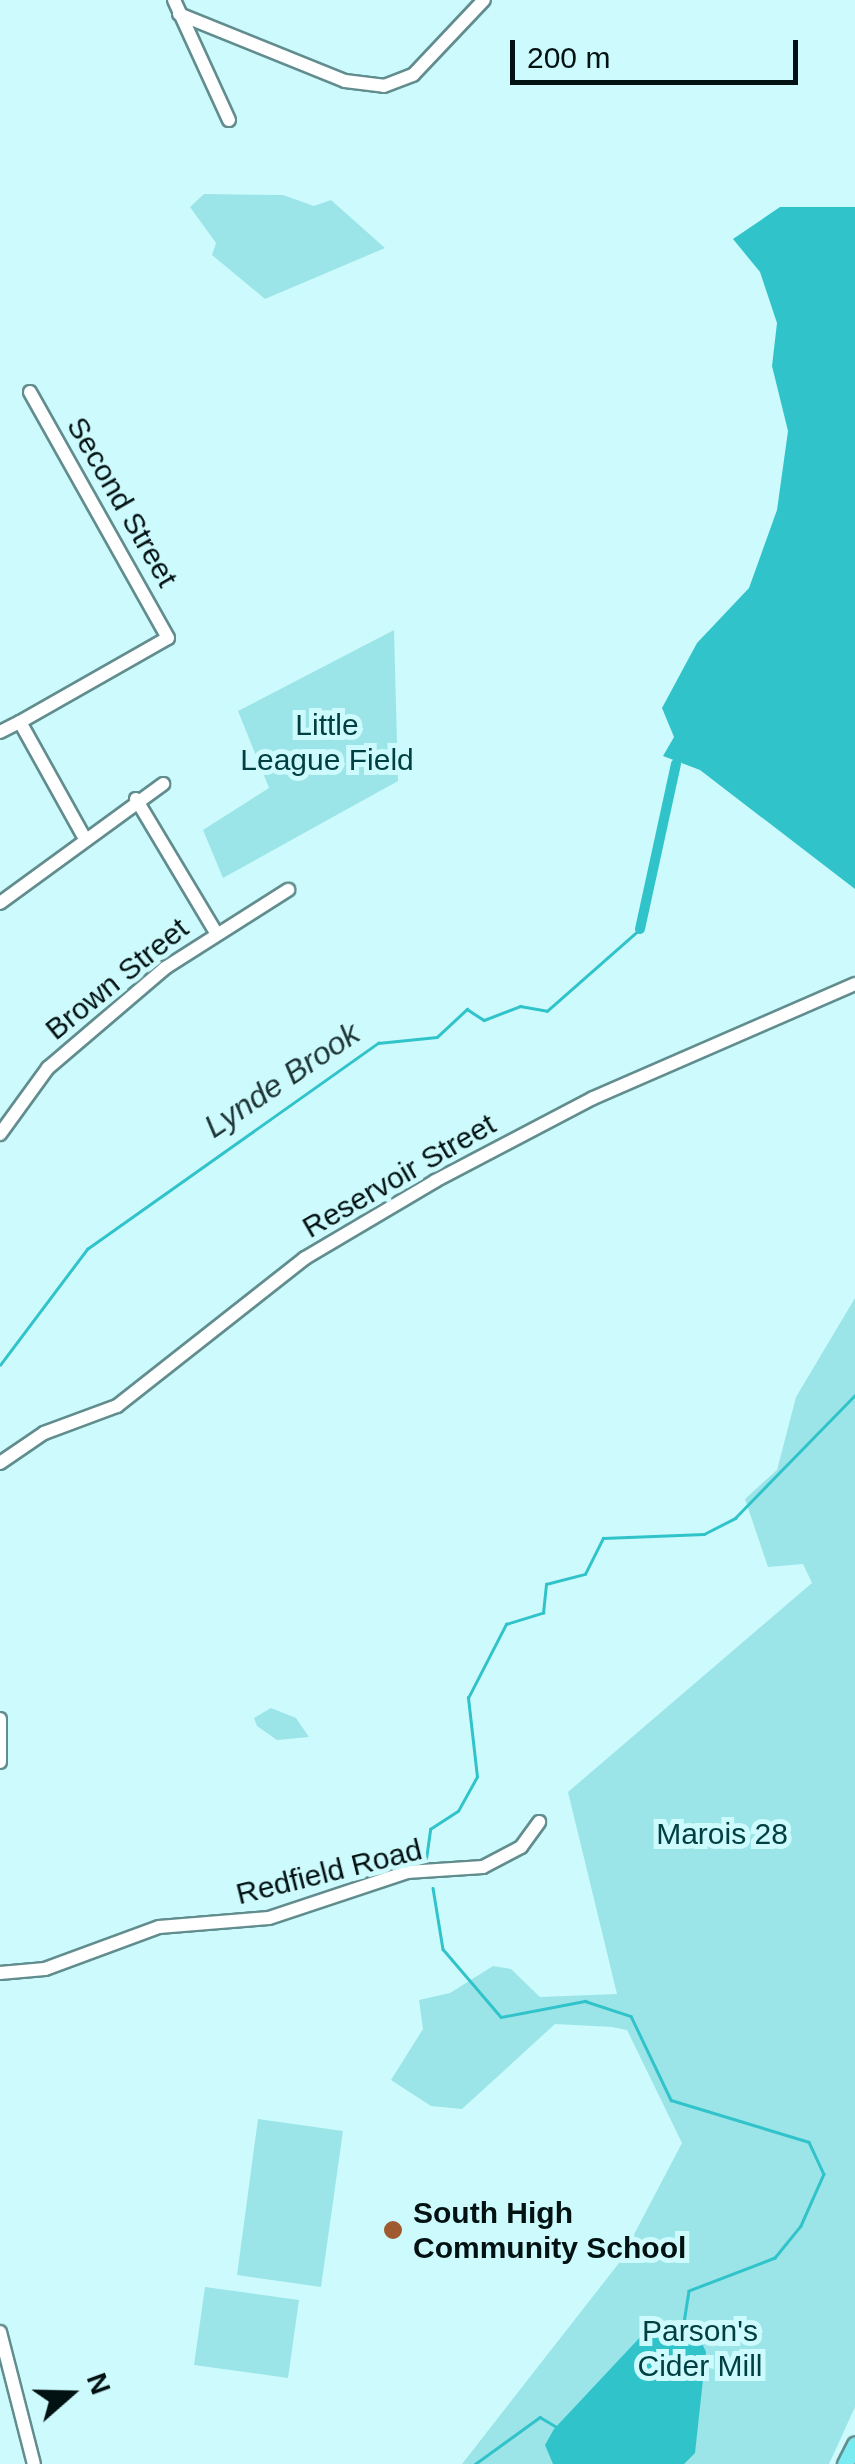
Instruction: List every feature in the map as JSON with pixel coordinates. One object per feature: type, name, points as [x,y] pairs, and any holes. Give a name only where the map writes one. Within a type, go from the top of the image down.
[{"type":"main road","points":[[845,2464],[855,2444]]},
{"type":"street","points":[[174,0],[230,120]]},
{"type":"street","points":[[179,14],[345,82],[384,86],[413,75],[484,0]]},
{"type":"street","name":"Second Street","points":[[20,722],[168,638],[30,392]]},
{"type":"street","points":[[0,732],[20,722],[83,834]]},
{"type":"street","points":[[0,903],[83,834],[163,784]]},
{"type":"street","points":[[136,799],[215,931]]},
{"type":"street","name":"Brown Street","points":[[0,1134],[48,1068],[215,931],[288,890]]},
{"type":"street","name":"Reservoir Street","points":[[0,1463],[44,1433],[116,1406],[305,1258],[455,1170],[855,984]]},
{"type":"street","points":[[0,1719],[0,1762]]},
{"type":"street","name":"Redfield Road","points":[[0,1973],[45,1970],[160,1927],[269,1918],[416,1870],[483,1867],[521,1847],[539,1822]]},
{"type":"street","points":[[0,2332],[34,2464]]},
{"type":"green space","points":[[204,194],[283,195],[314,206],[331,200],[385,248],[265,299],[212,255],[216,243],[190,207]]},
{"type":"green space","name":"Little League Field","points":[[394,630],[398,781],[223,878],[203,830],[269,788],[238,711]]},
{"type":"green space","points":[[855,1298],[855,2407],[829,2464],[462,2464],[619,2263],[682,2143],[627,2030],[555,2024],[462,2109],[431,2106],[391,2080],[423,2029],[419,2000],[450,1993],[493,1966],[511,1969],[540,1997],[617,1994],[568,1792],[812,1583],[803,1564],[768,1567],[745,1499],[777,1470],[796,1397]]},
{"type":"green space","points":[[271,1708],[296,1718],[309,1737],[277,1740],[257,1726],[254,1718]]},
{"type":"green space","points":[[258,2119],[343,2131],[321,2287],[237,2275]]},
{"type":"green space","points":[[205,2287],[299,2300],[288,2378],[194,2365]]},
{"type":"shaded area","points":[[780,207],[855,207],[855,889],[700,770],[663,756],[674,737],[662,708],[697,643],[749,588],[777,510],[788,431],[772,366],[777,323],[760,272],[733,239]]},
{"type":"shaded area","points":[[664,2327],[700,2339],[706,2352],[695,2453],[684,2464],[553,2464],[545,2445],[554,2429],[644,2333]]},
{"type":"waterway","name":"Lynde Brook","points":[[640,929],[676,764]]},
{"type":"waterway","name":"Lynde Brook","points":[[0,1365],[87,1249],[378,1043],[437,1037],[467,1009],[484,1020],[520,1006],[547,1011],[640,929]]},
{"type":"waterway","points":[[426,1859],[430,1829],[458,1811],[477,1777],[468,1698],[506,1624],[543,1613],[546,1584],[585,1574],[603,1538],[704,1534],[735,1518],[855,1395]]},
{"type":"waterway","points":[[433,1888],[443,1949],[501,2017],[585,2001],[631,2016],[671,2100],[809,2142],[824,2174],[801,2226],[775,2258],[689,2291],[683,2330]]},
{"type":"waterway","points":[[475,2464],[540,2417],[558,2428]]},
{"type":"place","name":"South High Community School","points":[[393,2230]]},
{"type":"park label","name":"Marois 28","points":[[722,1834]]},
{"type":"park label","name":"Parson's Cider Mill","points":[[700,2348]]}]
